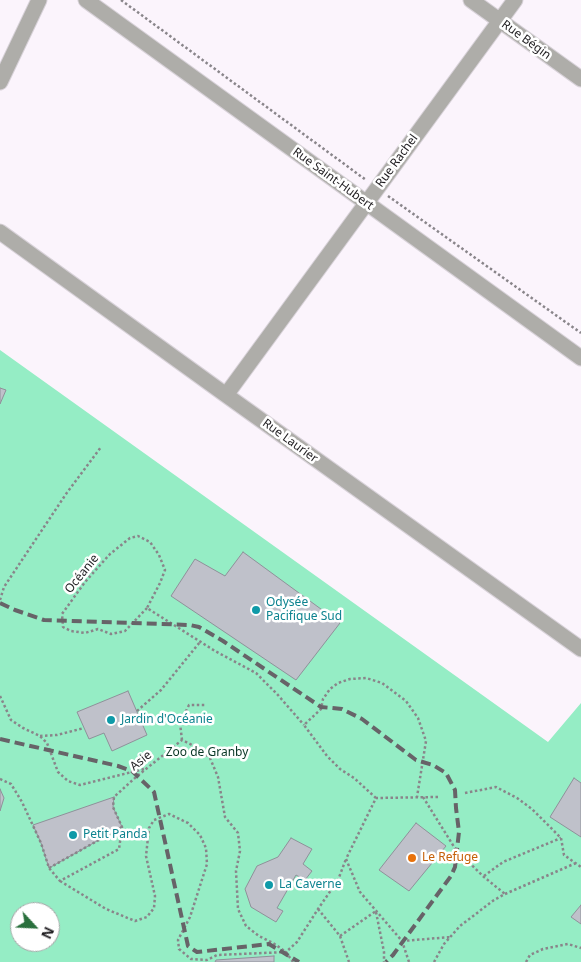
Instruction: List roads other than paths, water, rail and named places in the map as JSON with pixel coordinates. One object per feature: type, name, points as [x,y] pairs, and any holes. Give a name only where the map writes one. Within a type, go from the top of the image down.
[{"type":"street","points":[[0,82],[38,0]]},
{"type":"street","name":"Rue Saint-Hubert","points":[[86,0],[581,358]]},
{"type":"street","name":"Rue Bégin","points":[[472,0],[581,79]]},
{"type":"street","name":"Rue Rachel","points":[[226,395],[515,0]]},
{"type":"street","name":"Rue Laurier","points":[[0,232],[581,649]]},
{"type":"railway","points":[[0,603],[44,620],[190,625],[199,627],[321,707],[342,709],[362,719],[416,760],[433,765],[446,773],[455,790],[459,832],[455,867],[451,876],[386,962]]},
{"type":"railway","points":[[0,739],[118,766],[132,771],[154,792],[188,946],[197,952],[269,944],[299,962]]},
{"type":"place","name":"Odysée Pacifique Sud","points":[[256,610]]},
{"type":"place","name":"Jardin d'Océanie","points":[[111,720]]},
{"type":"place","name":"Petit Panda","points":[[73,835]]},
{"type":"place","name":"Le Refuge","points":[[412,858]]},
{"type":"place","name":"La Caverne","points":[[269,885]]},
{"type":"park label","name":"Zoo de Granby","points":[[207,753]]}]
